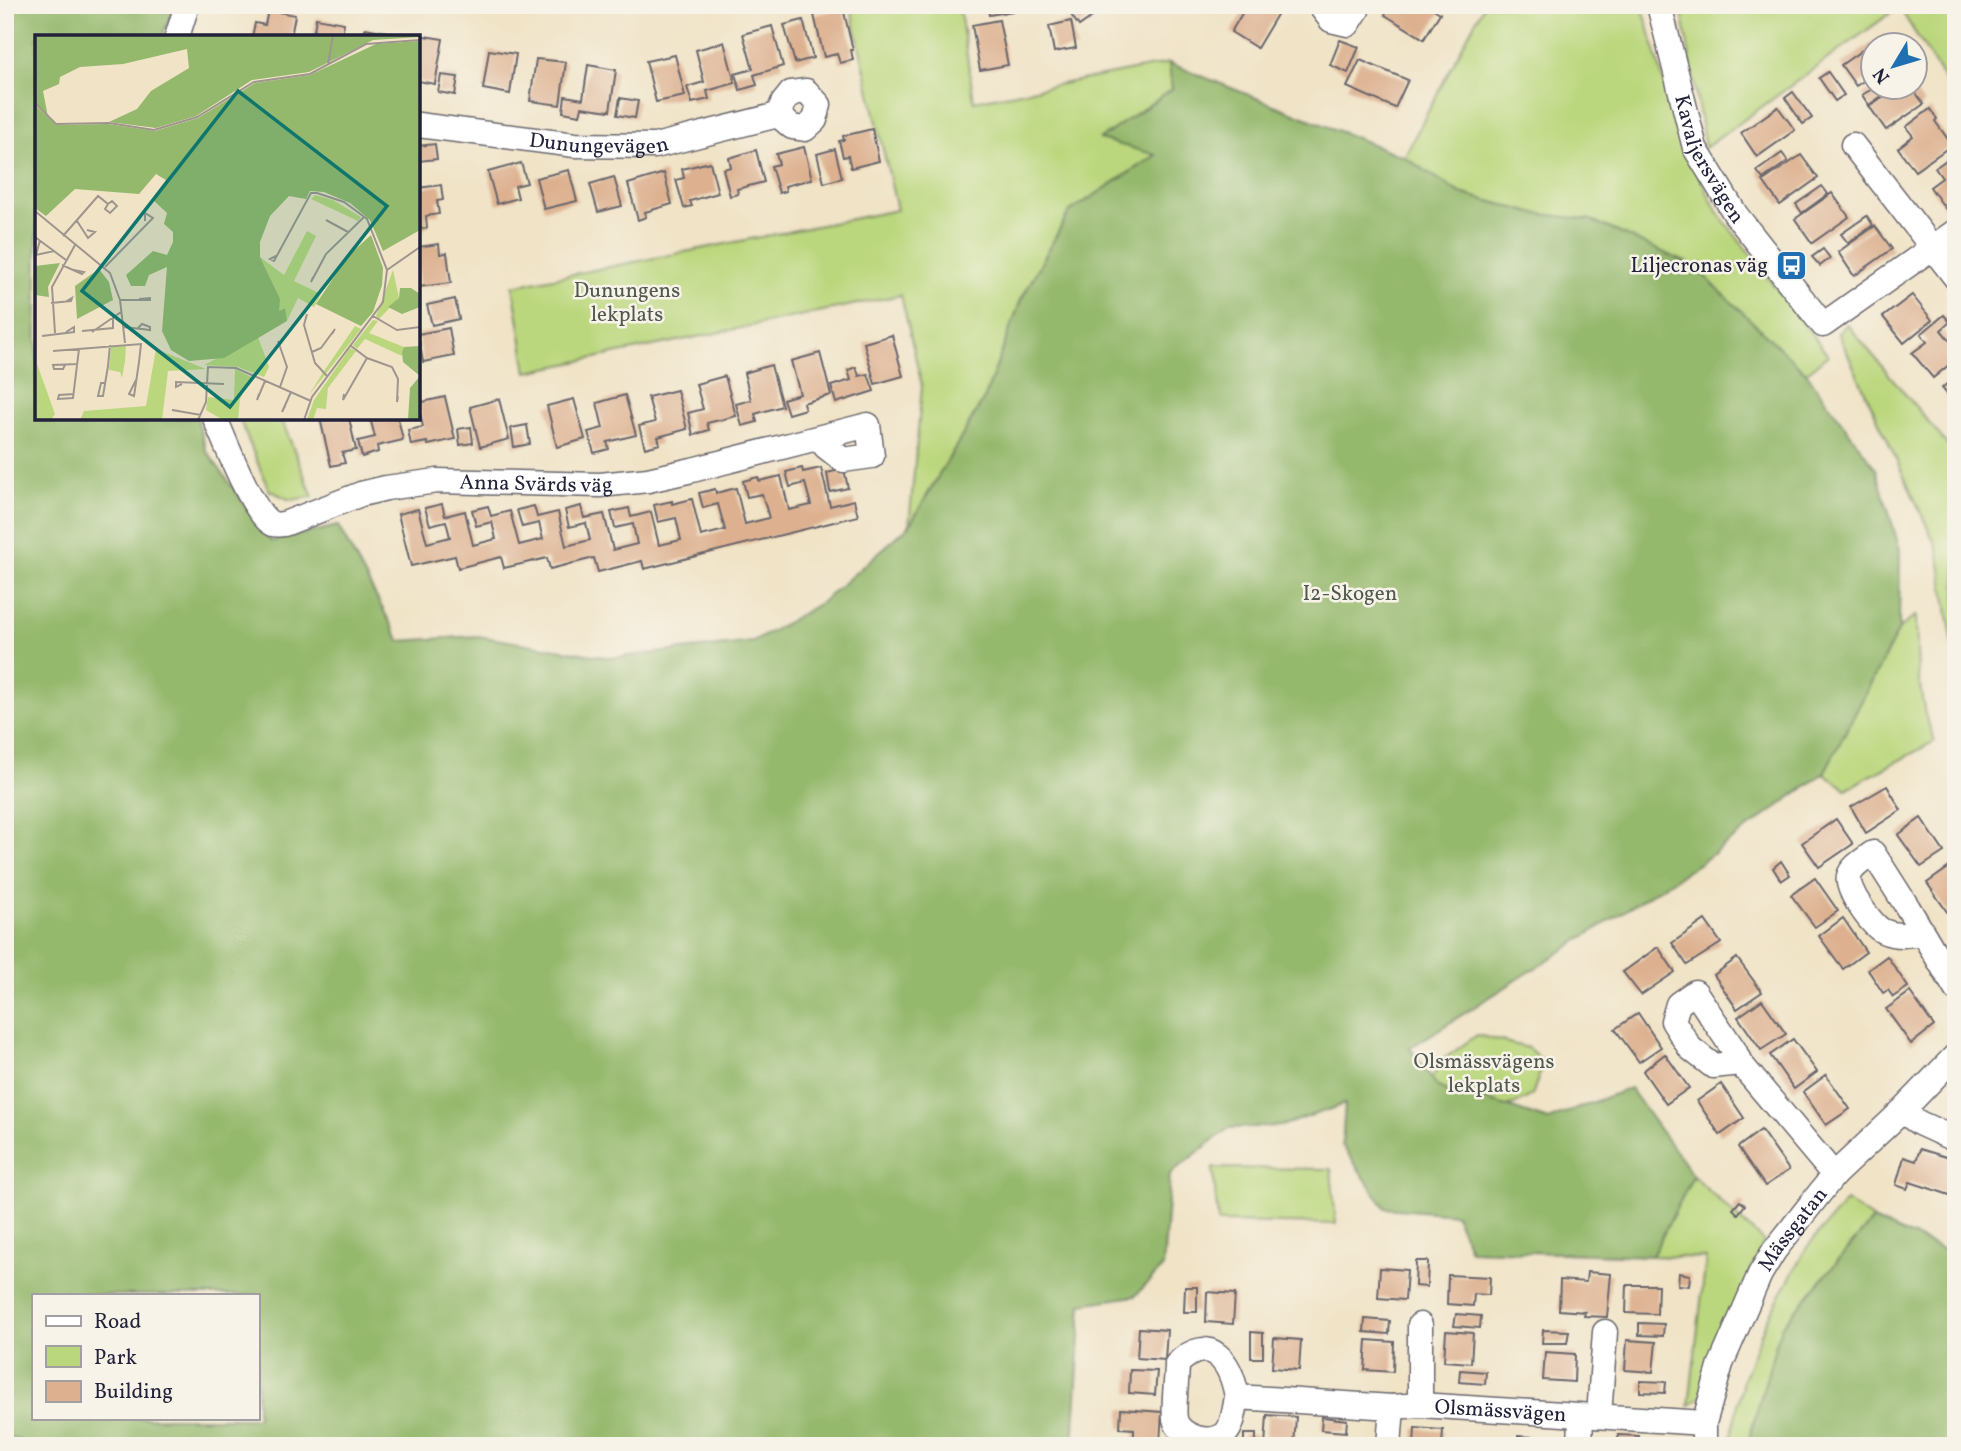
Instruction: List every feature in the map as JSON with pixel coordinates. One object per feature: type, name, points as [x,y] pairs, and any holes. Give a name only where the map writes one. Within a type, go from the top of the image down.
[{"type":"street","points":[[178,35],[187,5]]},
{"type":"street","points":[[1322,5],[1331,20],[1349,24],[1357,10],[1356,5]]},
{"type":"street","name":"Kavaljersvägen","points":[[1658,5],[1695,148],[1736,215],[1824,325],[1931,248]]},
{"type":"street","name":"Dunungevägen","points":[[420,125],[575,145],[655,146],[778,115]]},
{"type":"street","points":[[1853,145],[1956,278]]},
{"type":"street","points":[[1931,248],[1956,231]]},
{"type":"street","name":"Anna Svärds väg","points":[[216,420],[233,462],[258,507],[271,523],[276,525],[361,494],[386,488],[437,481],[600,485],[648,480],[823,437]]},
{"type":"street","points":[[1922,933],[1956,989]]},
{"type":"street","name":"Mässgatan","points":[[1704,1434],[1721,1364],[1760,1274],[1789,1231],[1834,1175],[1956,1055]]},
{"type":"street","points":[[1740,1063],[1834,1175]]},
{"type":"street","points":[[1902,1111],[1919,1123],[1956,1140]]},
{"type":"street","name":"Olsmässvägen","points":[[1420,1325],[1420,1405]]},
{"type":"street","name":"Olsmässvägen","points":[[1580,1446],[1590,1416],[1605,1332]]},
{"type":"street","name":"Olsmässvägen","points":[[1237,1397],[1590,1416],[1704,1434]]},
{"type":"street","points":[[1389,1446],[1392,1407]]},
{"type":"green space","name":"I2-Skogen","points":[[5,5],[175,5],[163,35],[35,35],[35,420],[198,420],[206,450],[271,541],[338,526],[400,641],[478,636],[611,658],[753,642],[822,602],[909,526],[985,397],[1021,300],[1069,212],[1156,155],[1100,139],[1172,89],[1169,63],[1404,157],[1460,193],[1532,213],[1591,220],[1694,266],[1806,373],[1876,469],[1900,550],[1899,629],[1824,773],[1703,861],[1410,1048],[1438,1087],[1482,1098],[1548,1120],[1630,1088],[1693,1176],[1652,1256],[1470,1250],[1455,1214],[1385,1208],[1342,1145],[1345,1104],[1281,1126],[1229,1128],[1170,1174],[1163,1267],[1135,1296],[1082,1304],[1073,1446],[36,1446],[5,1436]]},
{"type":"green space","name":"Dunungens lekplats","points":[[850,5],[959,5],[974,101],[1169,63],[1172,89],[1101,138],[1157,154],[1069,212],[1021,300],[985,397],[909,526],[922,386],[901,295],[527,372],[513,286],[897,210]]},
{"type":"green space","points":[[1484,5],[1642,5],[1680,139],[1718,213],[1828,355],[1806,373],[1694,266],[1591,220],[1532,213],[1460,193],[1404,157]]},
{"type":"green space","points":[[1711,5],[1956,5],[1956,98],[1930,56],[1930,32],[1915,32],[1899,7],[1865,32],[1860,32],[1860,35],[1705,148],[1682,11]]},
{"type":"green space","points":[[1847,324],[1956,455],[1956,666],[1938,550],[1838,333]]},
{"type":"green space","points":[[240,420],[282,420],[313,497],[290,500],[269,490]]},
{"type":"green space","points":[[1916,615],[1918,674],[1925,715],[1935,741],[1846,789],[1824,773],[1899,629]]},
{"type":"green space","name":"Olsmässvägens lekplats","points":[[1477,1035],[1528,1048],[1544,1062],[1532,1095],[1514,1105],[1466,1109],[1426,1081],[1437,1072],[1434,1066]]},
{"type":"green space","points":[[1213,1168],[1331,1169],[1336,1224],[1218,1222]]},
{"type":"green space","points":[[1693,1176],[1764,1242],[1730,1317],[1705,1394],[1689,1406],[1706,1258],[1652,1256]]},
{"type":"green space","points":[[1846,1201],[1873,1220],[1781,1327],[1747,1446],[1729,1446],[1743,1380],[1766,1321],[1807,1247]]},
{"type":"green space","points":[[1873,1220],[1956,1255],[1956,1446],[1747,1446],[1781,1327]]},
{"type":"building","points":[[987,5],[1018,5],[1019,10],[989,15]]},
{"type":"building","points":[[1064,5],[1109,5],[1079,26]]},
{"type":"building","points":[[1247,5],[1287,5],[1285,10],[1281,8],[1257,48],[1231,32]]},
{"type":"building","points":[[1390,5],[1427,5],[1440,13],[1424,39],[1385,15]]},
{"type":"building","points":[[843,8],[853,60],[840,63],[837,54],[824,57],[814,15]]},
{"type":"building","points":[[268,10],[295,15],[291,35],[252,35],[255,23],[265,25]]},
{"type":"building","points":[[316,18],[344,23],[342,35],[313,35]]},
{"type":"building","points":[[803,20],[813,58],[795,63],[784,25]]},
{"type":"building","points":[[999,20],[1008,65],[980,70],[972,25]]},
{"type":"building","points":[[1071,21],[1076,48],[1054,52],[1049,26]]},
{"type":"building","points":[[772,26],[783,66],[754,75],[757,85],[740,90],[735,74],[753,69],[743,34]]},
{"type":"building","points":[[365,28],[393,33],[392,35],[363,35]]},
{"type":"building","points":[[420,35],[443,39],[435,84],[420,81]]},
{"type":"building","points":[[1340,40],[1359,47],[1348,73],[1330,65]]},
{"type":"building","points":[[724,42],[735,83],[707,91],[709,99],[692,103],[687,87],[704,82],[696,50]]},
{"type":"building","points":[[489,50],[516,54],[510,94],[483,89]]},
{"type":"building","points":[[1860,52],[1860,83],[1856,86],[1841,65]]},
{"type":"building","points":[[675,55],[685,96],[656,102],[646,61]]},
{"type":"building","points":[[536,59],[566,62],[560,105],[530,101]]},
{"type":"building","points":[[1360,60],[1408,80],[1395,108],[1347,87]]},
{"type":"building","points":[[588,65],[616,70],[610,111],[582,107],[580,115],[563,112],[565,96],[583,99]]},
{"type":"building","points":[[1828,72],[1844,95],[1835,101],[1819,78]]},
{"type":"building","points":[[441,75],[458,77],[455,95],[438,92]]},
{"type":"building","points":[[1793,92],[1812,118],[1803,124],[1785,98]]},
{"type":"building","points":[[620,98],[638,101],[635,118],[617,115]]},
{"type":"building","points":[[1875,102],[1924,104],[1886,130],[1869,106]]},
{"type":"building","points":[[1778,107],[1795,130],[1757,157],[1741,133]]},
{"type":"building","points":[[1930,109],[1952,145],[1915,171],[1898,148],[1913,136],[1906,127]]},
{"type":"building","points":[[872,129],[879,161],[851,168],[848,156],[843,157],[839,141],[844,140],[843,136]]},
{"type":"building","points":[[435,144],[437,159],[420,161],[420,146]]},
{"type":"building","points":[[804,147],[812,179],[785,186],[786,191],[779,193],[771,166],[779,164],[776,154]]},
{"type":"building","points":[[835,149],[842,178],[824,183],[817,154]]},
{"type":"building","points":[[756,150],[764,182],[737,189],[738,194],[730,196],[723,169],[731,167],[729,158]]},
{"type":"building","points":[[1782,153],[1788,161],[1763,179],[1757,171]]},
{"type":"building","points":[[1956,153],[1956,205],[1947,211],[1930,187],[1942,178],[1935,168]]},
{"type":"building","points":[[1801,155],[1818,178],[1780,205],[1763,181]]},
{"type":"building","points":[[710,162],[718,193],[690,201],[692,206],[684,208],[676,180],[684,178],[682,169]]},
{"type":"building","points":[[521,163],[527,183],[515,186],[518,198],[497,204],[488,172]]},
{"type":"building","points":[[569,170],[577,201],[544,209],[536,178]]},
{"type":"building","points":[[664,173],[672,204],[645,212],[646,217],[638,220],[628,184]]},
{"type":"building","points":[[614,177],[622,206],[598,212],[590,184]]},
{"type":"building","points":[[441,185],[443,200],[437,201],[439,214],[426,216],[427,228],[420,229],[420,188]]},
{"type":"building","points":[[1822,186],[1828,194],[1802,213],[1796,204]]},
{"type":"building","points":[[1832,193],[1849,217],[1812,243],[1795,219]]},
{"type":"building","points":[[1867,216],[1873,225],[1848,243],[1841,234]]},
{"type":"building","points":[[1875,226],[1892,249],[1854,276],[1838,252]]},
{"type":"building","points":[[439,244],[440,254],[447,253],[451,283],[420,287],[420,247]]},
{"type":"building","points":[[1823,249],[1830,258],[1820,266],[1812,257]]},
{"type":"building","points":[[1912,295],[1932,320],[1904,343],[1883,317]]},
{"type":"building","points":[[455,299],[459,319],[432,325],[427,305]]},
{"type":"building","points":[[1944,315],[1950,322],[1941,330],[1956,348],[1956,359],[1933,378],[1912,353],[1927,342],[1921,334]]},
{"type":"building","points":[[449,328],[454,356],[423,362],[420,334]]},
{"type":"building","points":[[892,335],[903,376],[875,384],[864,343]]},
{"type":"building","points":[[820,353],[831,395],[803,403],[805,409],[788,414],[783,399],[800,394],[791,361]]},
{"type":"building","points":[[771,365],[782,406],[755,414],[757,422],[742,426],[736,404],[751,400],[744,373]]},
{"type":"building","points":[[856,367],[859,376],[868,374],[874,391],[836,403],[831,386],[851,380],[848,370]]},
{"type":"building","points":[[725,376],[736,416],[707,423],[709,430],[693,435],[688,413],[703,409],[696,384]]},
{"type":"building","points":[[1956,376],[1956,405],[1942,388]]},
{"type":"building","points":[[677,390],[687,429],[658,437],[660,444],[645,448],[639,426],[655,422],[648,397]]},
{"type":"building","points":[[625,395],[636,435],[607,442],[609,449],[594,453],[588,432],[603,428],[597,403]]},
{"type":"building","points":[[445,397],[455,439],[428,445],[427,442],[411,445],[408,430],[423,427],[420,403]]},
{"type":"building","points":[[499,399],[509,439],[480,447],[470,407]]},
{"type":"building","points":[[574,399],[585,439],[557,447],[547,406]]},
{"type":"building","points":[[320,420],[349,420],[356,450],[342,453],[345,463],[331,466]]},
{"type":"building","points":[[371,420],[398,420],[403,440],[377,446],[378,452],[362,457],[358,441],[375,437]]},
{"type":"building","points":[[527,425],[530,444],[514,447],[511,428]]},
{"type":"building","points":[[471,427],[473,443],[460,445],[458,429]]},
{"type":"building","points":[[802,468],[803,472],[821,468],[830,506],[854,500],[858,516],[644,569],[642,561],[598,572],[594,558],[550,569],[547,558],[504,568],[501,557],[458,568],[455,556],[411,566],[398,514],[418,509],[427,543],[450,537],[446,521],[430,525],[425,508],[442,504],[445,516],[465,511],[473,545],[496,539],[492,522],[476,526],[472,510],[488,506],[491,516],[510,511],[519,545],[543,539],[539,523],[522,527],[517,510],[534,506],[537,517],[558,512],[566,546],[590,540],[586,523],[569,527],[565,510],[581,506],[584,518],[604,514],[613,550],[637,544],[633,524],[615,528],[611,512],[629,508],[631,517],[651,512],[659,545],[681,540],[676,518],[658,522],[654,505],[692,499],[701,536],[725,530],[718,504],[703,508],[699,493],[715,489],[716,493],[736,488],[745,524],[769,518],[762,494],[747,497],[743,481],[781,476],[789,510],[811,505],[805,483],[790,487],[786,472]]},
{"type":"building","points":[[844,469],[848,488],[830,492],[827,473]]},
{"type":"building","points":[[1887,786],[1901,810],[1866,833],[1851,807]]},
{"type":"building","points":[[1921,818],[1944,852],[1921,867],[1898,835]]},
{"type":"building","points":[[1836,819],[1853,844],[1819,867],[1802,843]]},
{"type":"building","points":[[1781,861],[1790,875],[1781,881],[1773,868]]},
{"type":"building","points":[[1951,866],[1956,873],[1956,912],[1950,916],[1927,883]]},
{"type":"building","points":[[1815,878],[1838,911],[1815,927],[1791,895]]},
{"type":"building","points":[[1843,918],[1866,952],[1843,969],[1819,936]]},
{"type":"building","points":[[1705,920],[1721,943],[1687,965],[1672,943]]},
{"type":"building","points":[[1658,947],[1675,972],[1641,995],[1623,972]]},
{"type":"building","points":[[1887,956],[1908,987],[1893,997],[1888,990],[1883,993],[1868,970]]},
{"type":"building","points":[[1737,958],[1762,992],[1737,1009],[1714,975]]},
{"type":"building","points":[[1910,992],[1934,1026],[1911,1044],[1886,1009]]},
{"type":"building","points":[[1762,1000],[1786,1034],[1761,1050],[1738,1017]]},
{"type":"building","points":[[1638,1013],[1661,1047],[1639,1062],[1615,1029]]},
{"type":"building","points":[[1793,1039],[1817,1072],[1794,1089],[1770,1055]]},
{"type":"building","points":[[1665,1054],[1689,1088],[1666,1104],[1643,1071]]},
{"type":"building","points":[[1826,1075],[1850,1109],[1826,1125],[1803,1092]]},
{"type":"building","points":[[1721,1084],[1744,1118],[1720,1135],[1697,1101]]},
{"type":"building","points":[[1761,1130],[1789,1170],[1765,1186],[1738,1147]]},
{"type":"building","points":[[1920,1149],[1956,1160],[1956,1197],[1910,1182],[1907,1189],[1896,1185],[1904,1157],[1916,1161]]},
{"type":"building","points":[[1740,1201],[1745,1205],[1738,1214],[1733,1209]]},
{"type":"building","points":[[1416,1261],[1428,1261],[1427,1287],[1415,1286]]},
{"type":"building","points":[[1380,1268],[1407,1270],[1405,1300],[1378,1298]]},
{"type":"building","points":[[1587,1272],[1611,1274],[1607,1317],[1584,1316],[1585,1312],[1559,1310],[1560,1280],[1586,1282]]},
{"type":"building","points":[[1679,1273],[1690,1275],[1689,1286],[1678,1285]]},
{"type":"building","points":[[1448,1275],[1490,1277],[1489,1295],[1474,1294],[1473,1306],[1447,1304]]},
{"type":"building","points":[[1627,1285],[1658,1285],[1657,1314],[1626,1313]]},
{"type":"building","points":[[1185,1287],[1197,1287],[1197,1312],[1184,1312]]},
{"type":"building","points":[[1207,1292],[1235,1294],[1233,1324],[1206,1322]]},
{"type":"building","points":[[1456,1314],[1481,1316],[1480,1328],[1454,1326]]},
{"type":"building","points":[[1365,1319],[1390,1321],[1389,1334],[1364,1332]]},
{"type":"building","points":[[1639,1323],[1664,1324],[1663,1336],[1639,1335]]},
{"type":"building","points":[[1139,1328],[1167,1330],[1165,1360],[1137,1358]]},
{"type":"building","points":[[1543,1330],[1569,1331],[1567,1343],[1542,1343]]},
{"type":"building","points":[[1446,1331],[1473,1333],[1471,1363],[1444,1361]]},
{"type":"building","points":[[1251,1332],[1263,1333],[1263,1358],[1251,1358]]},
{"type":"building","points":[[1274,1338],[1301,1340],[1299,1370],[1272,1368]]},
{"type":"building","points":[[1367,1340],[1394,1342],[1393,1372],[1365,1370]]},
{"type":"building","points":[[1627,1340],[1656,1342],[1653,1372],[1625,1370]]},
{"type":"building","points":[[1545,1352],[1575,1354],[1574,1382],[1543,1380]]},
{"type":"building","points":[[1130,1370],[1157,1371],[1155,1395],[1129,1393]]},
{"type":"building","points":[[1460,1370],[1486,1372],[1485,1384],[1459,1382]]},
{"type":"building","points":[[1640,1381],[1666,1382],[1665,1393],[1640,1392]]},
{"type":"building","points":[[1121,1409],[1162,1412],[1160,1442],[1134,1440],[1134,1429],[1120,1428]]},
{"type":"building","points":[[1267,1415],[1296,1417],[1294,1446],[1265,1446]]},
{"type":"building","points":[[1322,1417],[1347,1420],[1346,1432],[1321,1430]]},
{"type":"building","points":[[1415,1428],[1443,1430],[1442,1446],[1414,1446]]},
{"type":"building","points":[[1244,1434],[1256,1434],[1256,1446],[1244,1446]]},
{"type":"building","points":[[1618,1435],[1639,1436],[1638,1446],[1618,1446]]},
{"type":"building","points":[[1518,1436],[1545,1438],[1545,1446],[1518,1446]]},
{"type":"building","points":[[1332,1440],[1359,1442],[1358,1446],[1331,1446]]},
{"type":"place","name":"Liljecronas väg","points":[[1791,265]]}]
